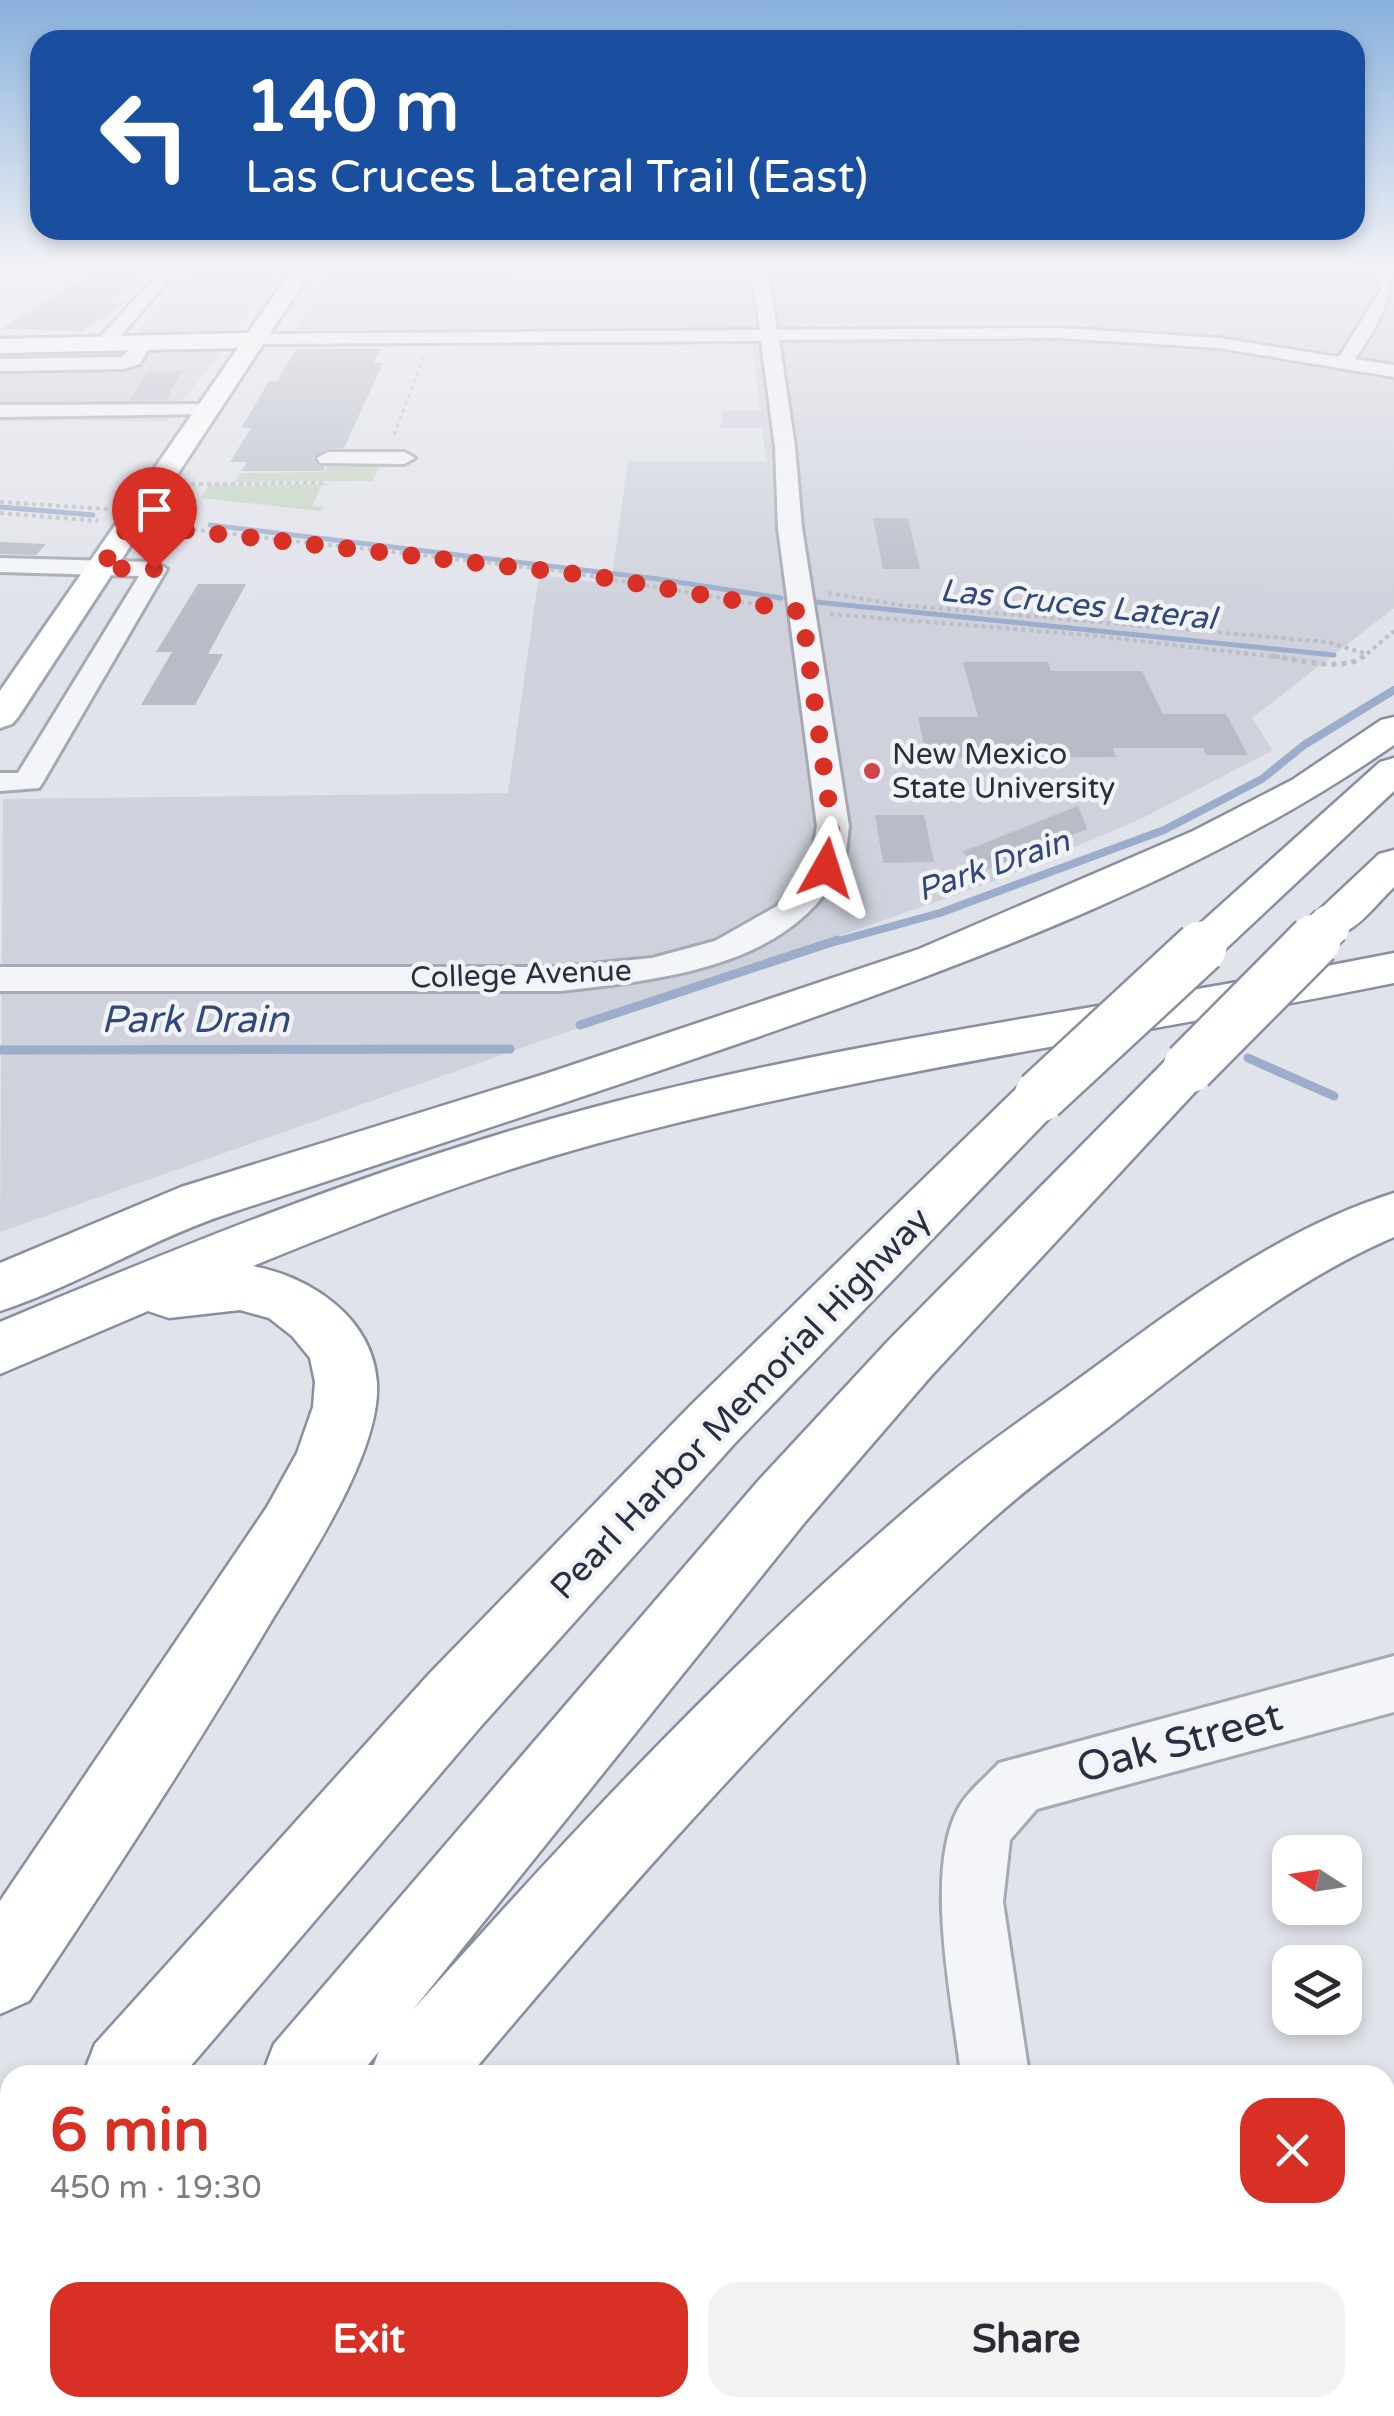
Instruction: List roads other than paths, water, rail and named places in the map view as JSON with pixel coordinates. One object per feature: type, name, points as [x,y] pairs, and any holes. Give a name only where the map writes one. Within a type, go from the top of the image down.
[{"type":"highway","points":[[0,1266],[564,1086],[934,958],[1208,840],[1306,788],[1394,728]]},
{"type":"highway","name":"Pearl Harbor Memorial Highway","points":[[135,2065],[456,1700],[713,1424],[1040,1096],[1394,770]]},
{"type":"highway","points":[[314,2065],[782,1500],[910,1358],[1189,1067],[1394,863]]},
{"type":"highway","points":[[0,1350],[226,1252],[488,1155],[800,1077],[1394,968]]},
{"type":"highway","points":[[0,1288],[200,1202]]},
{"type":"highway","points":[[422,2065],[610,1848],[730,1726],[965,1502],[1275,1270],[1394,1214]]},
{"type":"highway","points":[[0,1350],[208,1285],[254,1288],[294,1303],[321,1325],[336,1348],[346,1383],[342,1419],[293,1523],[160,1738],[0,1972]]},
{"type":"main road","points":[[0,717],[226,384]]},
{"type":"street","name":"College Avenue","points":[[0,980],[561,978],[652,970],[728,949],[789,913],[826,868],[832,826],[790,528],[785,447],[775,384]]},
{"type":"street","points":[[0,410],[208,410]]},
{"type":"street","points":[[328,458],[395,458]]},
{"type":"street","points":[[0,565],[154,569],[28,782],[0,782]]},
{"type":"street","name":"Oak Street","points":[[994,2065],[972,1902],[982,1827],[1020,1784],[1394,1684]]},
{"type":"waterway","name":"Las Cruces Lateral","points":[[0,507],[93,515]]},
{"type":"waterway","name":"Las Cruces Lateral","points":[[210,525],[658,579],[781,598]]},
{"type":"waterway","name":"Las Cruces Lateral","points":[[816,602],[1334,655]]},
{"type":"waterway","name":"Park Drain","points":[[831,943],[940,913],[1164,830],[1262,779],[1304,745],[1394,690]]},
{"type":"waterway","name":"Park Drain","points":[[580,1025],[838,940]]},
{"type":"waterway","name":"Park Drain","points":[[0,1050],[510,1049]]},
{"type":"waterway","points":[[1248,1058],[1334,1096]]},
{"type":"place","name":"New Mexico State University","points":[[872,771]]}]
